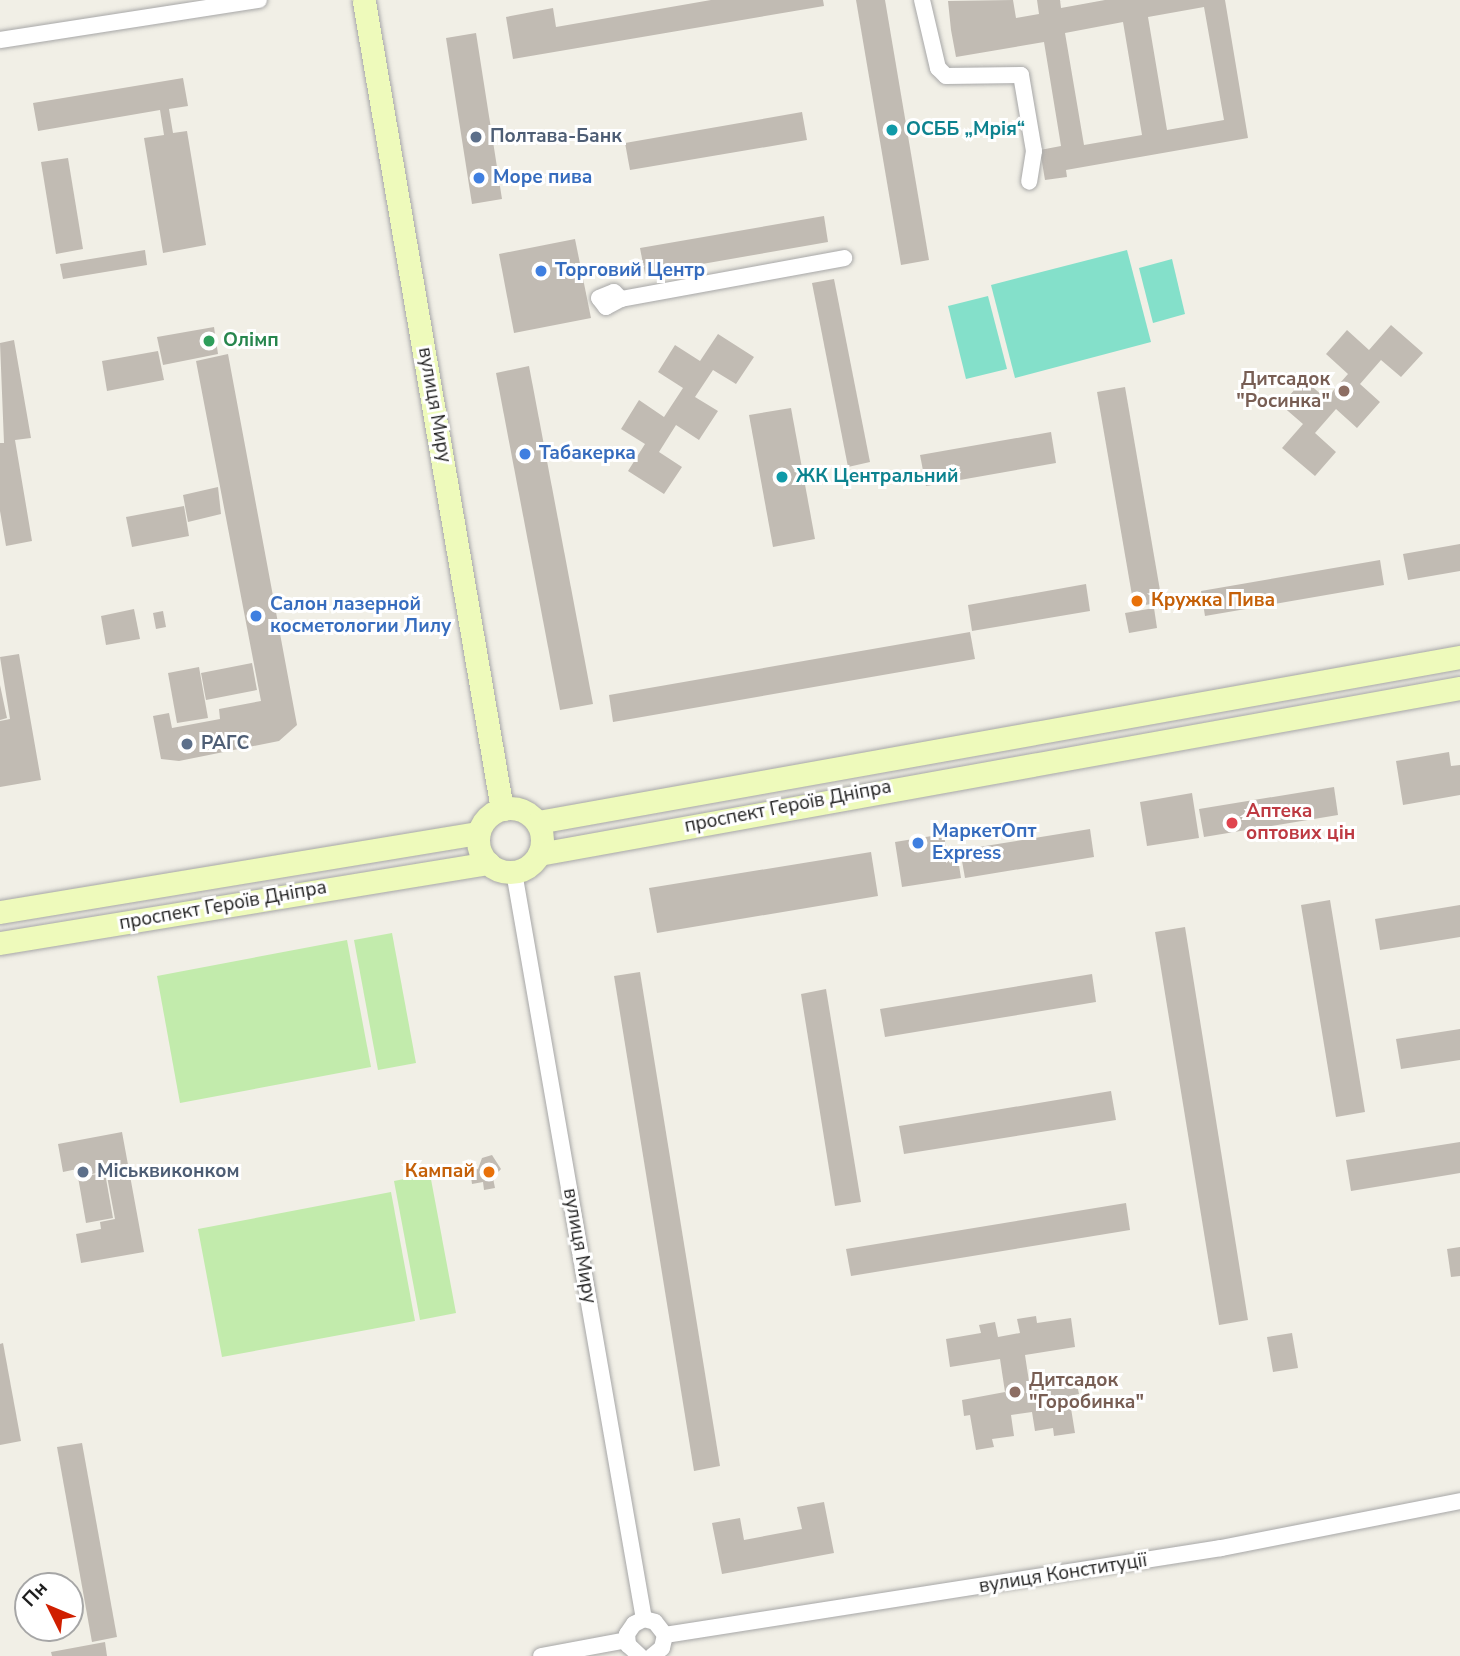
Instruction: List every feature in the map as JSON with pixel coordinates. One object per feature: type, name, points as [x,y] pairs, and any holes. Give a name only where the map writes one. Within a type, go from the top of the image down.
[{"type":"street","points":[[0,40],[259,0]]},
{"type":"street","points":[[922,0],[938,68],[946,76],[1021,75],[1034,151],[1029,182]]},
{"type":"street","name":"вулиця Миру","points":[[362,1],[502,809]]},
{"type":"street","points":[[621,299],[844,258]]},
{"type":"street","name":"проспект Героїв Дніпра","points":[[538,822],[1460,657]]},
{"type":"street","points":[[1343,678],[1349,708]]},
{"type":"street","name":"проспект Героїв Дніпра","points":[[540,854],[1460,688]]},
{"type":"street","points":[[1033,734],[1037,763]]},
{"type":"street","points":[[502,809],[522,810],[538,822],[542,833],[540,854],[533,863],[514,872],[488,863],[479,848],[479,833],[484,821],[502,809]]},
{"type":"street","name":"проспект Героїв Дніпра","points":[[0,912],[479,833]]},
{"type":"street","name":"проспект Героїв Дніпра","points":[[0,943],[488,863]]},
{"type":"street","name":"вулиця Миру","points":[[514,872],[644,1619]]},
{"type":"street","name":"вулиця Конституції","points":[[665,1636],[1221,1548],[1460,1501]]},
{"type":"street","points":[[627,1640],[634,1624],[644,1619],[656,1622],[665,1636],[662,1648],[652,1656]]},
{"type":"street","points":[[541,1656],[627,1640]]},
{"type":"street","points":[[627,1640],[640,1656]]},
{"type":"green space","points":[[1127,250],[1151,342],[1015,378],[991,285]]},
{"type":"green space","points":[[1172,259],[1185,314],[1153,323],[1139,268]]},
{"type":"green space","points":[[988,296],[1007,369],[966,379],[948,306]]},
{"type":"green space","points":[[392,933],[416,1063],[378,1070],[354,940]]},
{"type":"green space","points":[[347,940],[371,1067],[180,1103],[157,976]]},
{"type":"green space","points":[[430,1174],[456,1313],[420,1320],[394,1181]]},
{"type":"green space","points":[[391,1192],[415,1321],[222,1357],[198,1229]]},
{"type":"building","points":[[711,0],[823,0],[824,6],[513,59],[506,17],[553,8],[556,27]]},
{"type":"building","name":"ОСББ „Мрія“","points":[[856,0],[885,0],[929,260],[901,265]]},
{"type":"building","points":[[1013,0],[1016,18],[1039,14],[1037,0],[1060,0],[1061,8],[1105,0],[1225,0],[1248,138],[1066,170],[1067,177],[1045,180],[1040,150],[1061,146],[1044,42],[956,57],[948,1]],"holes":[[[1204,7],[1224,120],[1167,130],[1148,17]],[[1123,22],[1142,135],[1084,145],[1065,33]]]},
{"type":"building","points":[[476,33],[502,199],[472,204],[446,38]]},
{"type":"building","points":[[183,78],[188,106],[169,109],[173,133],[187,131],[206,245],[163,253],[144,138],[164,135],[160,110],[38,131],[33,103]]},
{"type":"building","points":[[802,112],[807,140],[630,170],[625,143]]},
{"type":"building","points":[[68,158],[83,249],[56,254],[41,162]]},
{"type":"building","points":[[824,216],[828,242],[645,274],[640,248]]},
{"type":"building","points":[[575,239],[591,318],[514,333],[499,254]]},
{"type":"building","points":[[145,250],[147,265],[63,279],[60,264]]},
{"type":"building","points":[[834,279],[870,462],[848,467],[812,283]]},
{"type":"building","points":[[1391,325],[1423,353],[1401,377],[1381,360],[1360,384],[1380,402],[1357,428],[1336,409],[1315,433],[1336,452],[1315,476],[1282,448],[1303,424],[1281,405],[1304,379],[1326,399],[1348,374],[1326,354],[1347,330],[1369,350]]},
{"type":"building","points":[[214,327],[218,354],[163,365],[157,337]]},
{"type":"building","points":[[718,334],[754,357],[736,384],[713,370],[695,397],[718,411],[699,440],[676,425],[659,452],[682,467],[664,494],[628,471],[645,444],[621,429],[639,400],[664,417],[683,388],[658,372],[675,345],[700,361]]},
{"type":"building","points":[[14,340],[31,438],[15,440],[32,541],[6,546],[0,511],[0,443],[4,443],[0,343]]},
{"type":"building","points":[[158,351],[164,380],[107,391],[102,361]]},
{"type":"building","points":[[228,354],[297,725],[279,741],[179,761],[161,759],[153,716],[169,713],[172,728],[220,719],[219,709],[261,701],[196,361]]},
{"type":"building","points":[[529,366],[593,704],[560,710],[496,373]]},
{"type":"building","points":[[1125,387],[1162,602],[1134,607],[1097,392]]},
{"type":"building","name":"ЖК Центральний","points":[[791,408],[815,539],[773,547],[749,415]]},
{"type":"building","points":[[1051,432],[1056,463],[926,486],[920,455]]},
{"type":"building","points":[[218,487],[221,514],[188,522],[183,495]]},
{"type":"building","points":[[184,506],[189,536],[132,547],[126,517]]},
{"type":"building","points":[[1460,544],[1460,571],[1408,580],[1403,554]]},
{"type":"building","points":[[1380,560],[1384,585],[1205,616],[1201,591]]},
{"type":"building","points":[[1086,584],[1090,611],[972,631],[968,605]]},
{"type":"building","points":[[1154,608],[1157,628],[1129,633],[1125,613]]},
{"type":"building","points":[[134,609],[140,639],[106,645],[101,616]]},
{"type":"building","points":[[163,611],[166,627],[156,629],[153,613]]},
{"type":"building","points":[[970,632],[975,659],[613,722],[609,695]]},
{"type":"building","points":[[19,654],[41,780],[0,787],[0,721],[10,719],[0,657]]},
{"type":"building","points":[[252,663],[257,690],[206,700],[201,673]]},
{"type":"building","points":[[199,667],[208,718],[177,723],[168,673]]},
{"type":"building","points":[[0,685],[7,718],[0,720]]},
{"type":"building","points":[[1449,752],[1451,766],[1460,765],[1460,795],[1403,805],[1396,761]]},
{"type":"building","points":[[1334,787],[1338,815],[1204,837],[1199,809]]},
{"type":"building","points":[[1192,793],[1199,838],[1147,846],[1140,802]]},
{"type":"building","points":[[1090,829],[1094,857],[965,878],[960,850]]},
{"type":"building","points":[[944,834],[947,855],[957,853],[961,878],[902,887],[895,842]]},
{"type":"building","points":[[871,852],[878,896],[657,933],[649,888]]},
{"type":"building","points":[[1330,900],[1365,1112],[1336,1117],[1301,905]]},
{"type":"building","points":[[1460,905],[1460,937],[1380,950],[1375,919]]},
{"type":"building","points":[[1185,927],[1248,1320],[1219,1325],[1155,932]]},
{"type":"building","points":[[640,972],[720,1466],[694,1471],[614,976]]},
{"type":"building","points":[[1092,974],[1096,1002],[885,1037],[880,1009]]},
{"type":"building","points":[[826,989],[861,1202],[835,1206],[801,994]]},
{"type":"building","points":[[1460,1029],[1460,1060],[1401,1069],[1396,1039]]},
{"type":"building","points":[[1111,1091],[1116,1120],[904,1154],[899,1126]]},
{"type":"building","points":[[122,1132],[144,1252],[81,1263],[76,1234],[101,1229],[100,1222],[115,1219],[106,1171],[92,1174],[91,1166],[63,1172],[58,1144]]},
{"type":"building","points":[[1460,1142],[1460,1173],[1351,1191],[1346,1160]]},
{"type":"building","points":[[492,1155],[501,1169],[493,1178],[495,1188],[484,1190],[483,1182],[472,1184],[470,1170],[478,1169],[482,1158]]},
{"type":"building","points":[[105,1173],[113,1218],[86,1223],[78,1177]]},
{"type":"building","points":[[1126,1203],[1130,1230],[851,1276],[846,1249]]},
{"type":"building","points":[[1460,1247],[1460,1276],[1451,1277],[1447,1249]]},
{"type":"building","points":[[1036,1316],[1037,1323],[1071,1318],[1075,1347],[1025,1355],[1030,1388],[1076,1380],[1079,1394],[1069,1396],[1075,1433],[1054,1436],[1053,1428],[1035,1431],[1032,1412],[1011,1415],[1014,1436],[992,1439],[994,1447],[976,1450],[970,1415],[964,1416],[962,1400],[1005,1392],[1000,1359],[950,1367],[946,1339],[981,1333],[979,1325],[995,1322],[998,1337],[1020,1333],[1017,1319]]},
{"type":"building","points":[[1292,1333],[1298,1368],[1273,1372],[1267,1337]]},
{"type":"building","points":[[3,1343],[21,1441],[0,1445],[0,1344]]},
{"type":"building","points":[[82,1443],[117,1637],[92,1642],[84,1597],[84,1572],[79,1572],[57,1447]]},
{"type":"building","points":[[824,1502],[834,1553],[722,1574],[712,1523],[740,1518],[744,1540],[802,1529],[797,1507]]},
{"type":"building","points":[[105,1642],[107,1656],[52,1656],[51,1652]]},
{"type":"place","name":"ОСББ „Мрія“","points":[[892,130]]},
{"type":"place","name":"Полтава-Банк","points":[[476,137]]},
{"type":"place","name":"Море пива","points":[[479,178]]},
{"type":"place","name":"Торговий Центр","points":[[541,271]]},
{"type":"place","name":"Олімп","points":[[209,341]]},
{"type":"place","name":"Дитсадок \"Росинка\"","points":[[1344,391]]},
{"type":"place","name":"Табакерка","points":[[525,454]]},
{"type":"place","name":"ЖК Центральний","points":[[782,477]]},
{"type":"place","name":"Кружка Пива","points":[[1137,601]]},
{"type":"place","name":"Салон лазерной косметологии Лилу","points":[[256,616]]},
{"type":"place","name":"РАГС","points":[[187,744]]},
{"type":"place","name":"Аптека оптових цін","points":[[1232,823]]},
{"type":"place","name":"МаркетОпт Express","points":[[918,843]]},
{"type":"place","name":"Міськвиконком","points":[[83,1172]]},
{"type":"place","name":"Кампай","points":[[489,1172]]},
{"type":"place","name":"Дитсадок \"Горобинка\"","points":[[1015,1392]]}]
